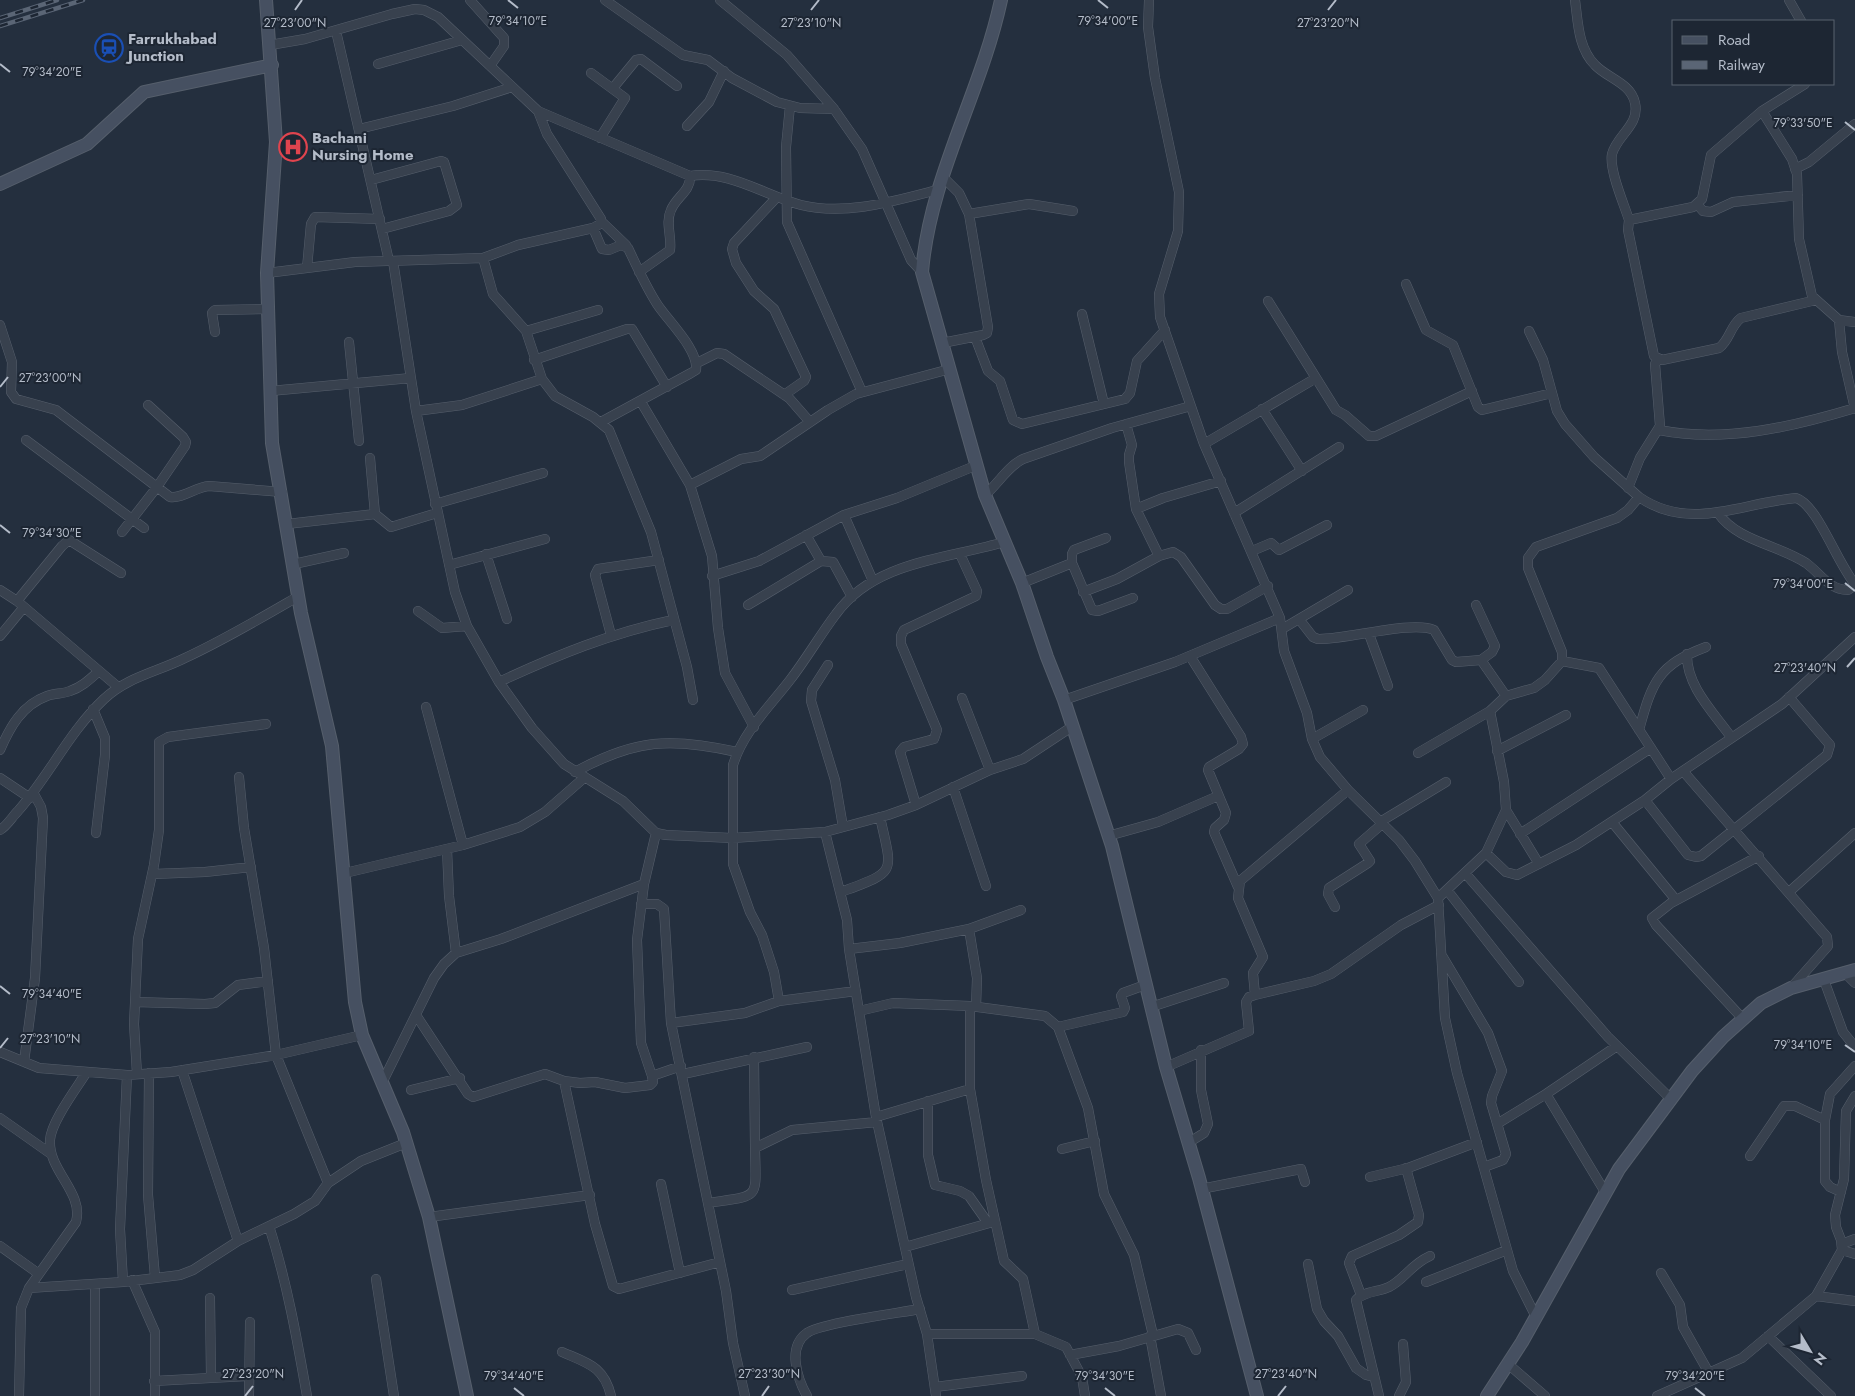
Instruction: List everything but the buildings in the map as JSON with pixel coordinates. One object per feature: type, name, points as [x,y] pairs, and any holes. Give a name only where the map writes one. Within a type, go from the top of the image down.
[{"type":"street","points":[[266,0],[276,142],[267,274],[272,443],[299,596],[332,746],[345,873],[355,1002],[362,1035],[406,1143],[429,1217],[467,1396]]},
{"type":"street","points":[[470,0],[504,38],[504,46],[490,66]]},
{"type":"street","points":[[605,0],[683,55],[708,60],[739,82],[790,106],[834,108]]},
{"type":"street","points":[[720,0],[787,56],[834,108],[862,149],[911,260],[922,272]]},
{"type":"street","points":[[1000,0],[995,27],[937,190],[925,240],[922,272],[986,495],[1022,583],[1064,700],[1108,836],[1166,1067],[1257,1396]]},
{"type":"street","points":[[1149,0],[1148,28],[1155,78],[1179,192],[1178,231],[1159,294],[1160,317],[1204,444],[1268,586],[1280,618],[1284,651],[1307,713],[1312,739],[1320,757],[1348,790],[1415,861],[1438,902],[1445,1018],[1507,1250],[1518,1284],[1536,1317]]},
{"type":"street","points":[[1575,0],[1580,38],[1585,52],[1595,66],[1614,76],[1631,94],[1636,104],[1634,121],[1615,146],[1611,163],[1630,220],[1628,230],[1644,313],[1654,356],[1658,360]]},
{"type":"street","points":[[1789,0],[1800,20]]},
{"type":"street","points":[[270,45],[336,31],[392,14],[415,9],[424,10],[438,18],[538,112],[690,176],[711,174],[745,183],[781,198],[822,208],[885,204],[937,190]]},
{"type":"street","points":[[336,31],[391,261],[416,411],[458,605],[499,682],[532,728],[564,764],[623,801],[656,833],[732,838],[825,832],[916,805],[990,770],[1024,759],[1073,726]]},
{"type":"street","points":[[378,64],[462,40]]},
{"type":"street","points":[[613,88],[636,60],[641,59],[677,86]]},
{"type":"street","points":[[0,184],[87,144],[144,92],[272,65]]},
{"type":"street","points":[[687,126],[709,102],[724,71]]},
{"type":"street","points":[[591,73],[623,95],[624,101],[600,138]]},
{"type":"street","points":[[1630,220],[1693,208],[1702,199],[1711,155],[1762,111],[1803,85]]},
{"type":"street","points":[[359,129],[453,106],[512,86]]},
{"type":"street","points":[[790,106],[781,198],[787,222],[862,392]]},
{"type":"street","points":[[1762,111],[1779,136],[1795,169],[1798,194],[1799,238],[1810,291],[1816,300],[1839,320],[1855,322]]},
{"type":"street","points":[[538,112],[547,134],[602,222],[626,245],[657,304],[679,333],[697,364],[696,370],[642,402],[601,422]]},
{"type":"street","points":[[1795,169],[1809,162],[1855,124]]},
{"type":"street","points":[[371,180],[442,161],[444,162],[456,205],[449,211],[382,229]]},
{"type":"street","points":[[639,272],[670,250],[670,213],[691,182],[690,176]]},
{"type":"street","points":[[942,176],[959,193],[969,214],[988,327],[987,333],[942,343]]},
{"type":"street","points":[[1697,204],[1703,211],[1711,212],[1733,202],[1798,194]]},
{"type":"street","points":[[781,198],[734,243],[732,249],[736,263],[754,291],[774,309],[806,377],[804,381],[784,395]]},
{"type":"street","points":[[969,214],[1029,204],[1073,211]]},
{"type":"street","points":[[307,268],[311,224],[315,217],[380,219]]},
{"type":"street","points":[[267,274],[354,262],[483,258],[518,245],[594,228],[602,222]]},
{"type":"street","points":[[594,228],[602,249],[605,251],[626,245]]},
{"type":"street","points":[[483,258],[493,294],[526,331],[531,341],[534,360],[542,379],[555,396],[601,422],[609,430],[651,532],[693,700]]},
{"type":"street","points":[[1406,284],[1426,330],[1453,345],[1478,406],[1482,410],[1552,393]]},
{"type":"street","points":[[1628,488],[1640,458],[1658,430],[1655,364],[1658,360],[1719,348],[1734,325],[1741,318],[1816,300]]},
{"type":"street","points":[[1268,302],[1336,410],[1345,415],[1366,435],[1372,437],[1472,391]]},
{"type":"street","points":[[215,332],[212,313],[215,310],[268,309]]},
{"type":"street","points":[[526,331],[598,310]]},
{"type":"street","points":[[1082,314],[1104,404]]},
{"type":"street","points":[[1658,430],[1703,436],[1751,432],[1784,427],[1855,408],[1842,352],[1839,320]]},
{"type":"street","points":[[0,325],[12,362],[11,392],[16,399],[56,410],[172,498],[201,487],[209,486],[282,492]]},
{"type":"street","points":[[534,360],[627,329],[632,329],[666,388]]},
{"type":"street","points":[[975,337],[988,371],[998,379],[1013,420],[1018,424],[1128,397],[1137,361],[1164,330]]},
{"type":"street","points":[[1529,331],[1543,360],[1557,411],[1565,424],[1594,458],[1639,497],[1652,506],[1669,512],[1718,513],[1790,499],[1802,500],[1814,516],[1855,584],[1848,590],[1836,588],[1805,562],[1728,525],[1718,513]]},
{"type":"street","points":[[349,342],[359,441]]},
{"type":"street","points":[[697,364],[720,353],[784,395],[810,422]]},
{"type":"street","points":[[690,485],[741,459],[760,456],[810,422],[862,392],[950,369]]},
{"type":"street","points":[[270,391],[411,378]]},
{"type":"street","points":[[1204,444],[1316,378]]},
{"type":"street","points":[[416,411],[462,405],[542,379]]},
{"type":"street","points":[[642,402],[690,485],[712,556],[712,576],[725,673],[754,727]]},
{"type":"street","points":[[122,532],[157,488],[186,442],[148,405]]},
{"type":"street","points":[[986,495],[999,483],[1015,463],[1126,424],[1191,406]]},
{"type":"street","points":[[1262,410],[1302,472]]},
{"type":"street","points":[[1126,424],[1132,445],[1128,455],[1136,509],[1159,556]]},
{"type":"street","points":[[26,440],[144,528]]},
{"type":"street","points":[[1234,513],[1339,447]]},
{"type":"street","points":[[370,458],[375,514]]},
{"type":"street","points":[[712,576],[759,561],[844,515],[897,498],[977,466]]},
{"type":"street","points":[[436,504],[543,473]]},
{"type":"street","points":[[1136,509],[1164,498],[1221,481]]},
{"type":"street","points":[[1418,753],[1490,711],[1506,696],[1534,688],[1558,668],[1562,661],[1562,652],[1528,568],[1528,558],[1536,547],[1617,518],[1628,510],[1639,497]]},
{"type":"street","points":[[287,524],[375,514],[391,527],[437,513]]},
{"type":"street","points":[[844,515],[873,581]]},
{"type":"street","points":[[1252,551],[1271,544],[1278,550],[1327,525]]},
{"type":"street","points":[[806,536],[821,562]]},
{"type":"street","points":[[1106,538],[1074,550],[1072,554],[1072,563],[1089,608],[1094,611],[1133,598]]},
{"type":"street","points":[[449,565],[545,539]]},
{"type":"street","points":[[0,636],[62,546],[70,540],[121,573]]},
{"type":"street","points":[[779,1001],[774,972],[762,935],[750,912],[733,864],[733,765],[737,752],[808,657],[836,613],[852,597],[873,581],[918,563],[1004,542]]},
{"type":"street","points":[[1083,592],[1117,579],[1159,556],[1172,552],[1177,553],[1215,605],[1221,609],[1227,609],[1268,586]]},
{"type":"street","points":[[294,564],[344,553]]},
{"type":"street","points":[[486,554],[507,619]]},
{"type":"street","points":[[916,805],[900,752],[904,748],[934,739],[937,730],[901,644],[901,636],[904,630],[973,600],[976,596],[977,591],[960,554]]},
{"type":"street","points":[[611,636],[595,575],[598,569],[605,566],[659,560]]},
{"type":"street","points":[[748,605],[821,562],[833,562],[852,597]]},
{"type":"street","points":[[1022,583],[1072,563]]},
{"type":"street","points":[[0,590],[21,604],[118,687]]},
{"type":"street","points":[[1282,629],[1348,590]]},
{"type":"street","points":[[0,830],[32,796],[59,754],[94,710],[118,687],[146,673],[182,660],[299,596]]},
{"type":"street","points":[[1299,619],[1313,637],[1318,639],[1411,628],[1430,628],[1434,630],[1452,660],[1456,662],[1481,660],[1492,652],[1495,646],[1476,605]]},
{"type":"street","points":[[418,611],[442,628],[468,626]]},
{"type":"street","points":[[1064,700],[1190,656],[1280,618]]},
{"type":"street","points":[[499,682],[560,654],[611,636],[673,620]]},
{"type":"street","points":[[1369,634],[1388,686]]},
{"type":"street","points":[[1486,853],[1512,874],[1524,872],[1539,864],[1612,822],[1645,800],[1789,697],[1853,643]]},
{"type":"street","points":[[1640,730],[1646,706],[1660,676],[1668,666],[1686,654],[1706,647]]},
{"type":"street","points":[[1686,654],[1686,664],[1691,681],[1731,738]]},
{"type":"street","points":[[1190,656],[1241,737],[1243,744],[1239,749],[1209,767],[1208,770],[1226,816],[1215,828],[1214,832],[1238,887]]},
{"type":"street","points":[[1481,660],[1506,696]]},
{"type":"street","points":[[1562,661],[1599,668],[1672,779]]},
{"type":"street","points":[[828,664],[812,690],[811,701],[835,780],[843,827]]},
{"type":"street","points":[[0,750],[10,726],[28,708],[48,696],[70,691],[85,684],[99,671]]},
{"type":"street","points":[[1645,800],[1688,854],[1696,857],[1702,856],[1827,755],[1830,744],[1789,697]]},
{"type":"street","points":[[962,698],[990,770]]},
{"type":"street","points":[[426,707],[463,845]]},
{"type":"street","points":[[94,710],[105,738],[105,755],[96,833]]},
{"type":"street","points":[[1312,739],[1364,710]]},
{"type":"street","points":[[1490,711],[1504,782],[1506,810],[1539,864]]},
{"type":"street","points":[[1497,751],[1566,715]]},
{"type":"street","points":[[137,1074],[135,1002],[138,939],[153,874],[159,830],[159,742],[168,737],[266,724]]},
{"type":"street","points":[[575,772],[603,756],[656,742],[702,744],[737,752]]},
{"type":"street","points":[[1520,834],[1651,748]]},
{"type":"street","points":[[1683,771],[1736,829],[1827,937],[1828,946],[1791,988]]},
{"type":"street","points":[[239,777],[268,981],[276,1055],[328,1183]]},
{"type":"street","points":[[0,778],[32,796],[42,807],[43,818],[35,978],[24,1062]]},
{"type":"street","points":[[345,873],[463,845],[532,821],[556,804],[585,778]]},
{"type":"street","points":[[1335,908],[1328,894],[1328,888],[1370,861],[1359,844],[1381,823],[1446,782]]},
{"type":"street","points":[[953,787],[986,886]]},
{"type":"street","points":[[1255,995],[1253,973],[1263,957],[1238,898],[1240,881],[1348,790]]},
{"type":"street","points":[[1108,836],[1158,822],[1218,796]]},
{"type":"street","points":[[1166,1067],[1201,1050],[1249,1031],[1246,1002],[1249,997],[1314,981],[1331,974],[1401,925],[1438,902],[1447,890],[1486,853],[1506,810]]},
{"type":"street","points":[[841,892],[878,878],[888,868],[889,859],[880,817]]},
{"type":"street","points":[[1612,822],[1676,900]]},
{"type":"street","points":[[825,832],[841,892],[876,1119],[908,1264],[927,1334],[935,1391],[1022,1376]]},
{"type":"street","points":[[416,1015],[460,1078],[468,1094],[473,1097],[545,1074],[564,1081],[595,1082],[625,1088],[653,1082],[641,1043],[637,940],[644,884],[656,833]]},
{"type":"street","points":[[1789,892],[1855,833]]},
{"type":"street","points":[[447,849],[456,953]]},
{"type":"street","points":[[1742,1018],[1653,921],[1654,916],[1676,900],[1758,856]]},
{"type":"street","points":[[153,874],[205,872],[251,867]]},
{"type":"street","points":[[1465,873],[1617,1046],[1670,1098]]},
{"type":"street","points":[[382,1083],[434,978],[444,964],[456,953],[501,939],[644,884]]},
{"type":"street","points":[[1447,890],[1519,982]]},
{"type":"street","points":[[641,904],[657,904],[664,909],[671,1022],[745,1396]]},
{"type":"street","points":[[849,949],[900,943],[969,930],[1021,910]]},
{"type":"street","points":[[969,930],[976,965],[970,1089],[992,1222],[1004,1261],[1019,1273],[1026,1286],[1034,1334]]},
{"type":"street","points":[[1440,953],[1488,1033],[1500,1061],[1502,1071],[1491,1103],[1504,1145],[1505,1158],[1484,1166]]},
{"type":"street","points":[[1487,1396],[1536,1317],[1619,1169],[1670,1098],[1692,1071],[1742,1018],[1761,1003],[1791,988],[1850,971],[1855,983]]},
{"type":"street","points":[[1824,980],[1843,1032],[1855,1047]]},
{"type":"street","points":[[135,1002],[215,1003],[238,985],[268,981]]},
{"type":"street","points":[[1151,1007],[1224,983]]},
{"type":"street","points":[[1058,1027],[1123,1012],[1125,1008],[1121,996],[1123,993],[1145,985]]},
{"type":"street","points":[[671,1022],[745,1013],[779,1001],[856,990]]},
{"type":"street","points":[[859,1011],[893,1003],[973,1006],[1045,1016],[1058,1027],[1088,1108],[1104,1194],[1134,1255],[1161,1396]]},
{"type":"street","points":[[0,1052],[39,1068],[86,1073],[149,1074],[276,1055],[362,1035]]},
{"type":"street","points":[[1497,1124],[1546,1094],[1617,1046]]},
{"type":"street","points":[[652,1076],[807,1047]]},
{"type":"street","points":[[1188,1143],[1204,1133],[1208,1124],[1201,1090],[1201,1050]]},
{"type":"street","points":[[708,1203],[747,1197],[753,1193],[756,1186],[754,1057]]},
{"type":"street","points":[[1841,1192],[1830,1187],[1825,1180],[1827,1143],[1825,1120],[1830,1094],[1855,1066]]},
{"type":"street","points":[[182,1070],[238,1241]]},
{"type":"street","points":[[19,1396],[21,1308],[29,1288],[76,1222],[79,1213],[77,1202],[51,1154],[50,1139],[55,1125],[86,1073]]},
{"type":"street","points":[[149,1074],[148,1196],[156,1277]]},
{"type":"street","points":[[123,1282],[120,1229],[127,1075]]},
{"type":"street","points":[[411,1090],[460,1078]]},
{"type":"street","points":[[564,1081],[595,1224],[611,1284],[619,1289],[720,1262]]},
{"type":"street","points":[[755,1148],[792,1130],[876,1119],[970,1089]]},
{"type":"street","points":[[1546,1094],[1605,1192]]},
{"type":"street","points":[[1855,1096],[1846,1111],[1845,1165],[1835,1221],[1842,1247],[1855,1254]]},
{"type":"street","points":[[928,1101],[928,1155],[935,1185],[960,1191],[969,1196],[992,1222]]},
{"type":"street","points":[[1750,1156],[1784,1106],[1795,1106],[1825,1120]]},
{"type":"street","points":[[0,1118],[51,1154]]},
{"type":"street","points":[[1062,1149],[1095,1141]]},
{"type":"street","points":[[1370,1176],[1406,1168],[1477,1142]]},
{"type":"street","points":[[29,1288],[123,1282],[180,1275],[194,1270],[238,1241],[294,1214],[315,1201],[328,1183],[361,1161],[406,1143]]},
{"type":"street","points":[[1361,1295],[1350,1263],[1352,1256],[1399,1235],[1418,1222],[1419,1215],[1406,1168]]},
{"type":"street","points":[[1201,1188],[1301,1169],[1305,1182]]},
{"type":"street","points":[[661,1184],[680,1272]]},
{"type":"street","points":[[429,1217],[590,1195]]},
{"type":"street","points":[[905,1247],[992,1222]]},
{"type":"street","points":[[269,1226],[289,1297],[308,1396]]},
{"type":"street","points":[[1657,1396],[1742,1358],[1816,1296],[1842,1247],[1855,1239]]},
{"type":"street","points":[[0,1246],[39,1274]]},
{"type":"street","points":[[1426,1282],[1507,1250]]},
{"type":"street","points":[[1379,1396],[1356,1300],[1361,1295],[1389,1287],[1417,1262],[1430,1256]]},
{"type":"street","points":[[792,1290],[908,1264]]},
{"type":"street","points":[[1308,1264],[1318,1309],[1324,1322],[1338,1336],[1356,1368],[1362,1373],[1374,1377]]},
{"type":"street","points":[[1660,1274],[1680,1305],[1683,1327],[1709,1374]]},
{"type":"street","points":[[376,1278],[394,1396]]},
{"type":"street","points":[[132,1280],[155,1332],[155,1396]]},
{"type":"street","points":[[95,1284],[95,1396]]},
{"type":"street","points":[[1816,1296],[1855,1301]]},
{"type":"street","points":[[210,1298],[211,1378]]},
{"type":"street","points":[[807,1396],[797,1375],[796,1355],[797,1345],[808,1332],[920,1309]]},
{"type":"street","points":[[249,1396],[250,1322]]},
{"type":"street","points":[[1070,1355],[1119,1346],[1183,1329],[1188,1333],[1196,1350]]},
{"type":"street","points":[[927,1334],[1034,1334],[1039,1338],[1064,1346],[1082,1376],[1085,1396]]},
{"type":"street","points":[[1768,1336],[1831,1396]]},
{"type":"street","points":[[1399,1396],[1406,1382],[1403,1344]]},
{"type":"street","points":[[562,1352],[589,1364],[602,1374],[607,1381],[611,1396]]},
{"type":"street","points":[[1508,1364],[1545,1396]]},
{"type":"street","points":[[154,1381],[248,1376]]},
{"type":"railway","points":[[0,18],[57,0]]},
{"type":"railway","points":[[0,26],[83,0]]},
{"type":"place","name":"Farrukhabad Junction","points":[[109,48]]},
{"type":"place","name":"Bachani Nursing Home","points":[[293,147]]}]
